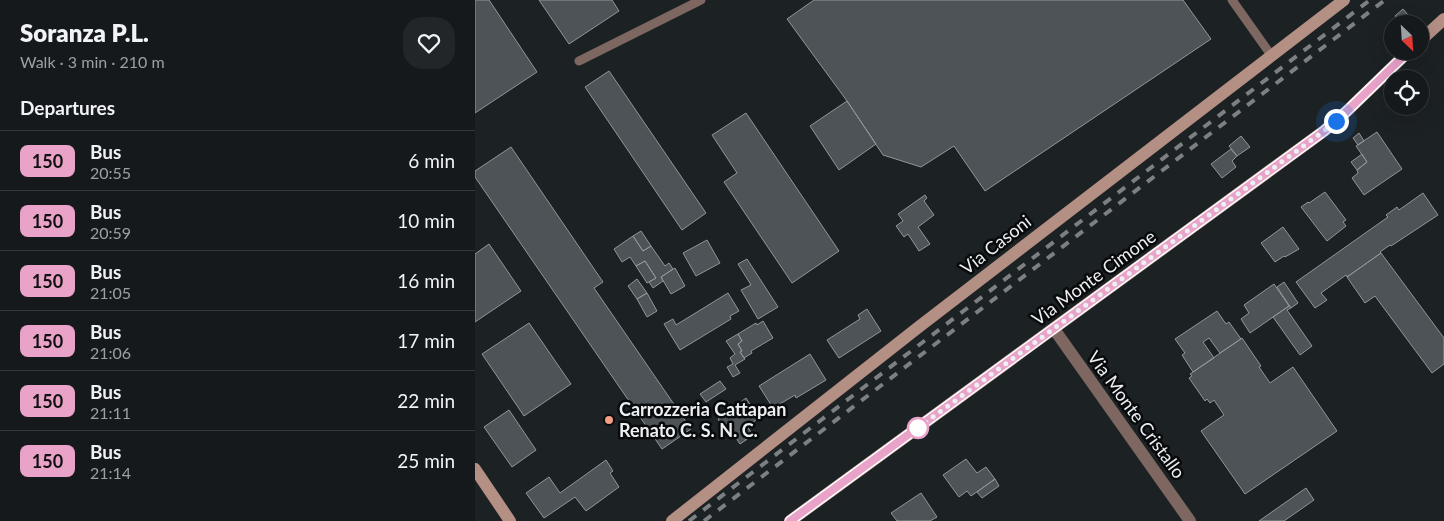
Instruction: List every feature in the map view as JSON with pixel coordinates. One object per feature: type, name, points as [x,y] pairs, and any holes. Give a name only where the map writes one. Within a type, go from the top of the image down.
[{"type":"street","name":"Via Casoni","points":[[672,521],[912,332],[1343,0]]},
{"type":"street","points":[[1429,33],[1444,19]]},
{"type":"street","name":"Via Monte Cimone","points":[[790,521],[1324,131],[1400,60]]},
{"type":"street","name":"Via Monte Cristallo","points":[[1054,329],[1190,521]]},
{"type":"street","points":[[475,469],[510,521]]},
{"type":"lane","points":[[579,61],[701,0]]},
{"type":"lane","points":[[1232,0],[1271,55]]},
{"type":"building","points":[[475,0],[489,0],[537,72],[475,113]]},
{"type":"building","points":[[539,0],[612,0],[619,11],[569,44]]},
{"type":"building","points":[[814,0],[1183,0],[1211,39],[985,191],[954,146],[921,167],[883,155],[847,101],[787,19]]},
{"type":"building","points":[[1403,9],[1408,15],[1396,15]]},
{"type":"building","points":[[609,71],[706,213],[682,230],[585,87]]},
{"type":"building","points":[[847,101],[876,144],[839,170],[810,126]]},
{"type":"building","points":[[746,113],[839,251],[792,283],[724,182],[737,173],[712,135]]},
{"type":"building","points":[[1377,132],[1402,169],[1364,195],[1352,178],[1358,173],[1357,170],[1367,162],[1356,146]]},
{"type":"building","points":[[1359,133],[1364,141],[1358,145],[1353,138]]},
{"type":"building","points":[[1241,136],[1250,147],[1237,156],[1229,146]]},
{"type":"building","points":[[511,147],[603,282],[594,288],[691,429],[662,449],[475,177],[475,171]]},
{"type":"building","points":[[1231,149],[1237,156],[1232,161],[1236,167],[1222,178],[1211,164]]},
{"type":"building","points":[[1362,154],[1367,162],[1357,170],[1351,162]]},
{"type":"building","points":[[1325,192],[1346,220],[1343,222],[1346,226],[1327,241],[1301,207]]},
{"type":"building","points":[[1423,193],[1438,215],[1390,245],[1347,277],[1346,275],[1321,293],[1327,300],[1315,308],[1296,282],[1388,217],[1386,215],[1397,207],[1399,210]]},
{"type":"building","points":[[925,195],[927,198],[924,201],[934,215],[918,227],[930,244],[919,251],[908,234],[904,237],[896,226],[903,221],[898,214]]},
{"type":"building","points":[[1283,227],[1299,249],[1275,262],[1261,243]]},
{"type":"building","points":[[641,231],[651,246],[643,251],[633,236]]},
{"type":"building","points":[[633,236],[643,251],[651,246],[665,266],[669,263],[673,269],[661,277],[663,281],[653,288],[649,282],[656,278],[645,261],[636,266],[630,257],[622,262],[614,249]]},
{"type":"building","points":[[707,240],[720,263],[696,276],[683,253]]},
{"type":"building","points":[[489,244],[521,291],[475,322],[475,254]]},
{"type":"building","points":[[1381,253],[1444,338],[1444,364],[1432,373],[1375,296],[1365,303],[1347,277]]},
{"type":"building","points":[[747,259],[778,307],[758,319],[741,290],[751,285],[738,264]]},
{"type":"building","points":[[645,261],[656,278],[647,283],[636,266]]},
{"type":"building","points":[[675,268],[685,286],[671,294],[661,277]]},
{"type":"building","points":[[637,279],[647,293],[637,299],[628,286]]},
{"type":"building","points":[[1284,282],[1298,303],[1291,308],[1277,287]]},
{"type":"building","points":[[1274,284],[1289,306],[1250,333],[1241,319],[1249,313],[1244,305]]},
{"type":"building","points":[[647,293],[657,311],[647,317],[637,299]]},
{"type":"building","points":[[728,293],[739,311],[730,316],[731,319],[680,350],[664,324],[673,319],[676,325]]},
{"type":"building","points":[[1289,306],[1291,308],[1287,310],[1312,346],[1300,355],[1273,317]]},
{"type":"building","points":[[867,309],[881,331],[839,358],[827,340],[860,319],[858,315]]},
{"type":"building","points":[[1217,311],[1226,324],[1229,322],[1241,339],[1220,353],[1209,338],[1203,342],[1214,358],[1193,372],[1182,355],[1185,353],[1175,339]]},
{"type":"building","points":[[763,321],[773,338],[751,351],[752,353],[744,358],[738,344],[742,341],[738,334]]},
{"type":"building","points":[[529,323],[571,384],[524,416],[482,354]]},
{"type":"building","points":[[738,334],[742,341],[738,344],[742,351],[740,352],[745,359],[735,365],[740,373],[733,377],[727,367],[733,364],[730,358],[735,354],[726,341]]},
{"type":"building","points":[[1242,338],[1270,383],[1293,367],[1337,431],[1245,494],[1201,431],[1224,415],[1214,400],[1210,403],[1207,399],[1205,401],[1189,378],[1192,376],[1190,374]]},
{"type":"building","points":[[810,354],[826,380],[796,398],[795,395],[773,408],[759,386]]},
{"type":"building","points":[[720,381],[726,389],[706,402],[700,394]]},
{"type":"building","points":[[746,398],[759,418],[740,431],[746,440],[740,444],[734,435],[730,438],[718,419],[740,407],[738,404]]},
{"type":"building","points":[[509,410],[536,450],[512,467],[484,427]]},
{"type":"building","points":[[747,426],[753,435],[746,440],[740,431]]},
{"type":"building","points":[[966,459],[977,473],[986,467],[995,479],[971,496],[967,491],[959,497],[943,475]]},
{"type":"building","points":[[606,460],[613,471],[610,473],[619,487],[586,511],[575,497],[544,518],[526,493],[549,477],[560,493]]},
{"type":"building","points":[[995,479],[999,486],[982,498],[977,492]]},
{"type":"building","points":[[1306,488],[1314,500],[1284,521],[1259,521]]},
{"type":"building","points":[[921,493],[937,517],[930,521],[897,521],[891,513]]},
{"type":"railway","points":[[689,521],[1370,0]]},
{"type":"railway","points":[[704,521],[1385,0]]},
{"type":"bus line","name":"150","points":[[790,521],[1324,131],[1400,60]]},
{"type":"place","name":"Carrozzeria Cattapan Renato C. S. N. C.","points":[[609,420]]},
{"type":"route","points":[[918,428],[911,433],[1336,121]]}]
